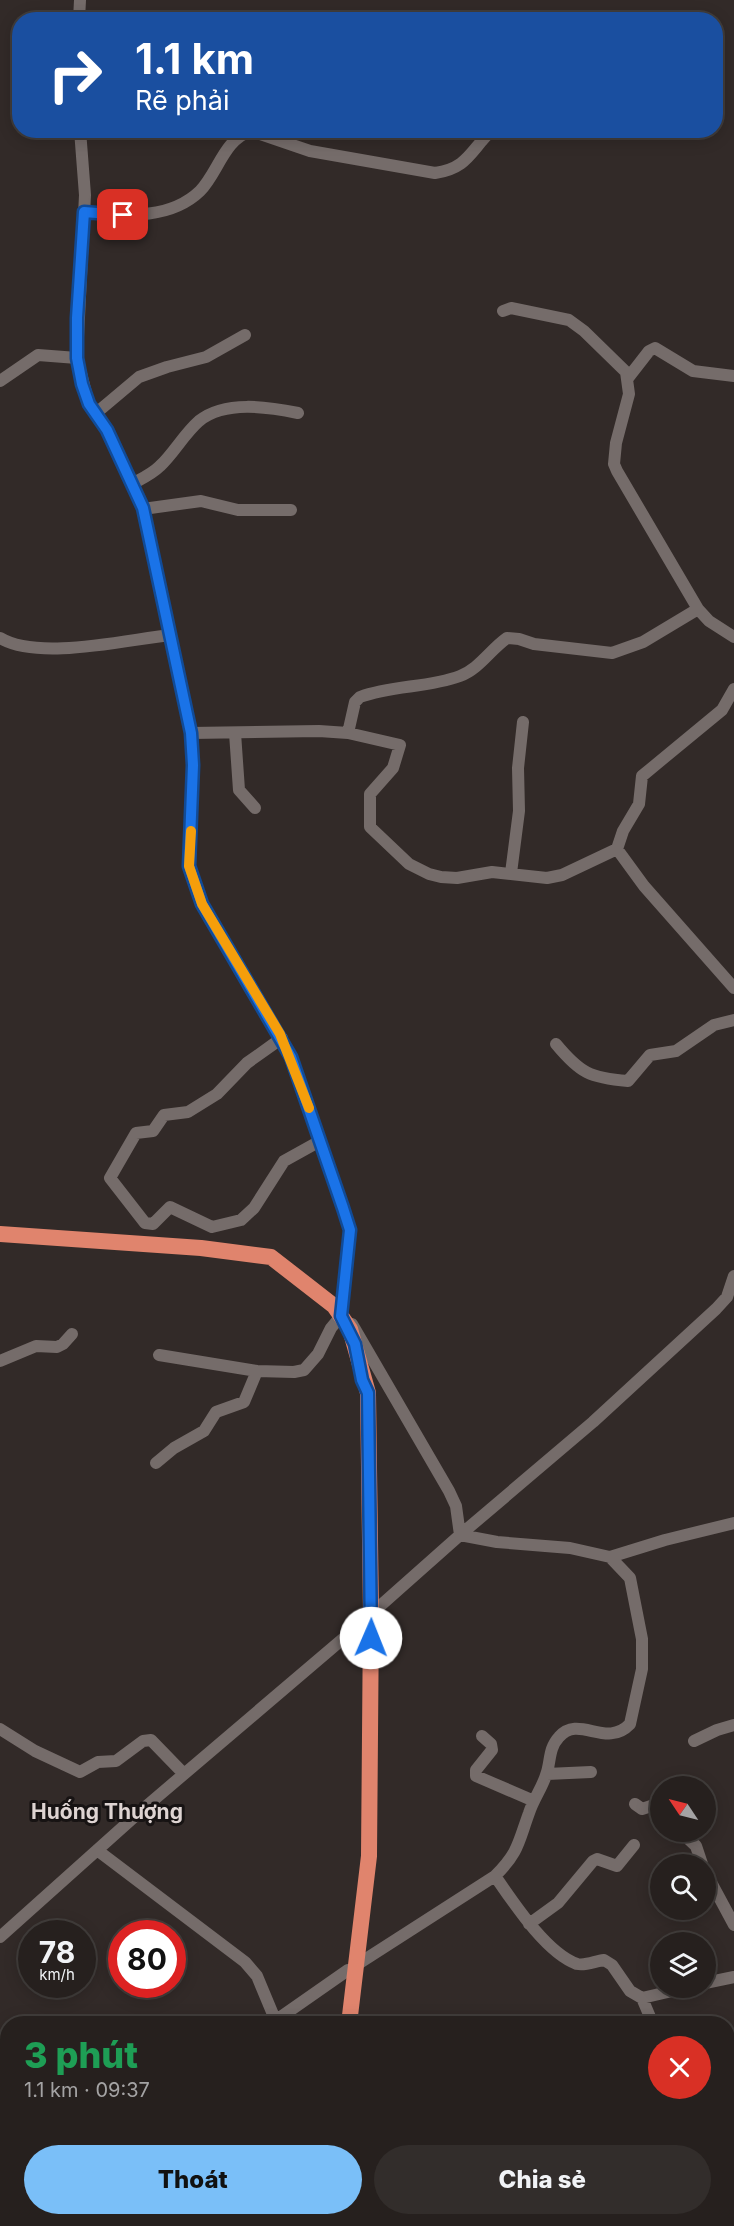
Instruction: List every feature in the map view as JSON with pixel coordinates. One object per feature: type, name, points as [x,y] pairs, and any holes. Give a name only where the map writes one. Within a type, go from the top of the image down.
[{"type":"highway","points":[[0,1234],[201,1248],[271,1257],[277,1264],[301,1278],[334,1306],[350,1329],[360,1358],[362,1380],[359,1394],[368,1617],[367,1732],[350,2016]]},
{"type":"highway","points":[[0,1243],[113,1254],[195,1258],[267,1267],[277,1264]]},
{"type":"highway","points":[[343,2016],[353,1967]]},
{"type":"street","points":[[80,138],[84,212],[77,358],[84,393],[107,430],[143,508],[191,733],[193,765],[189,866],[192,879],[202,904],[282,1038],[350,1230],[341,1316],[331,1328],[311,1364],[304,1370],[257,1371],[159,1355]]},
{"type":"street","points":[[84,212],[138,216],[168,209],[201,190],[224,154],[241,138]]},
{"type":"street","points":[[271,138],[310,152],[435,173],[452,171],[463,164],[485,138]]},
{"type":"street","points":[[503,311],[511,309],[569,320],[584,331],[628,378],[629,394],[616,443],[614,464],[698,609],[709,621],[734,637]]},
{"type":"street","points":[[95,414],[140,377],[206,357],[245,335]]},
{"type":"street","points":[[628,378],[649,351],[655,348],[693,371],[734,376]]},
{"type":"street","points":[[0,381],[38,355],[77,358]]},
{"type":"street","points":[[132,484],[159,467],[198,421],[211,413],[223,409],[264,407],[298,413]]},
{"type":"street","points":[[143,508],[201,501],[238,510],[291,510]]},
{"type":"street","points":[[348,733],[356,702],[360,697],[424,686],[461,676],[482,661],[507,638],[519,639],[534,645],[612,654],[643,642],[698,609]]},
{"type":"street","points":[[0,638],[29,648],[55,649],[170,635]]},
{"type":"street","points":[[191,733],[280,731],[348,733],[400,745],[393,768],[370,794],[369,819],[375,834],[400,857],[419,870],[441,877],[511,873],[531,877],[562,875],[617,849],[623,831],[639,804],[642,776],[722,710],[734,689]]},
{"type":"street","points":[[511,873],[519,812],[518,768],[523,722]]},
{"type":"street","points":[[235,733],[239,790],[255,808]]},
{"type":"street","points":[[617,849],[644,886],[734,988]]},
{"type":"street","points":[[556,1044],[574,1065],[588,1074],[628,1080],[650,1055],[676,1051],[714,1025],[734,1020]]},
{"type":"street","points":[[282,1038],[247,1063],[217,1094],[188,1112],[164,1115],[153,1131],[136,1133],[110,1178],[145,1223],[153,1224],[170,1207],[212,1227],[248,1216],[284,1161],[320,1140]]},
{"type":"street","points":[[0,1937],[184,1774],[593,1422],[716,1309],[727,1297],[734,1276]]},
{"type":"street","points":[[341,1316],[355,1327],[449,1491],[456,1506],[460,1536]]},
{"type":"street","points":[[0,1361],[36,1346],[57,1347],[72,1334]]},
{"type":"street","points":[[156,1463],[174,1448],[204,1431],[216,1412],[244,1402],[257,1371]]},
{"type":"street","points":[[460,1536],[497,1542],[570,1548],[610,1557],[665,1539],[734,1523]]},
{"type":"street","points":[[284,2016],[353,1967],[495,1876],[519,1846],[534,1801],[547,1774],[550,1753],[555,1742],[567,1730],[576,1728],[608,1735],[624,1730],[630,1724],[642,1669],[642,1639],[630,1578],[610,1557]]},
{"type":"street","points":[[694,1741],[734,1725]]},
{"type":"street","points":[[0,1729],[35,1751],[80,1772],[98,1762],[116,1761],[142,1741],[151,1740],[184,1774]]},
{"type":"street","points":[[482,1736],[491,1744],[492,1750],[476,1770],[476,1776],[534,1801]]},
{"type":"street","points":[[547,1774],[591,1772]]},
{"type":"street","points":[[635,1804],[645,1810],[650,1809]]},
{"type":"street","points":[[529,1924],[558,1904],[593,1861],[597,1859],[617,1866],[634,1845]]},
{"type":"street","points":[[97,1850],[245,1962],[257,1976],[274,2016]]},
{"type":"street","points":[[495,1876],[536,1934],[578,1964],[601,1960],[610,1963],[630,1991],[642,1998],[650,2016]]},
{"type":"street","points":[[716,1891],[734,1925]]},
{"type":"street","points":[[716,1981],[734,1977]]},
{"type":"street","points":[[642,1998],[650,1996]]},
{"type":"slow traffic","points":[[191,831],[189,866],[202,904],[280,1034],[291,1057],[309,1108]]},
{"type":"district","name":"Huống Thượng","points":[[107,1811]]},
{"type":"route","points":[[123,215],[84,212],[81,286],[77,318],[77,358],[84,393],[107,430],[143,508],[191,733],[193,786],[189,866],[192,879],[202,904],[280,1034],[291,1057],[350,1230],[346,1248],[341,1316],[350,1329],[360,1358],[362,1380],[368,1393],[371,1638]]}]
